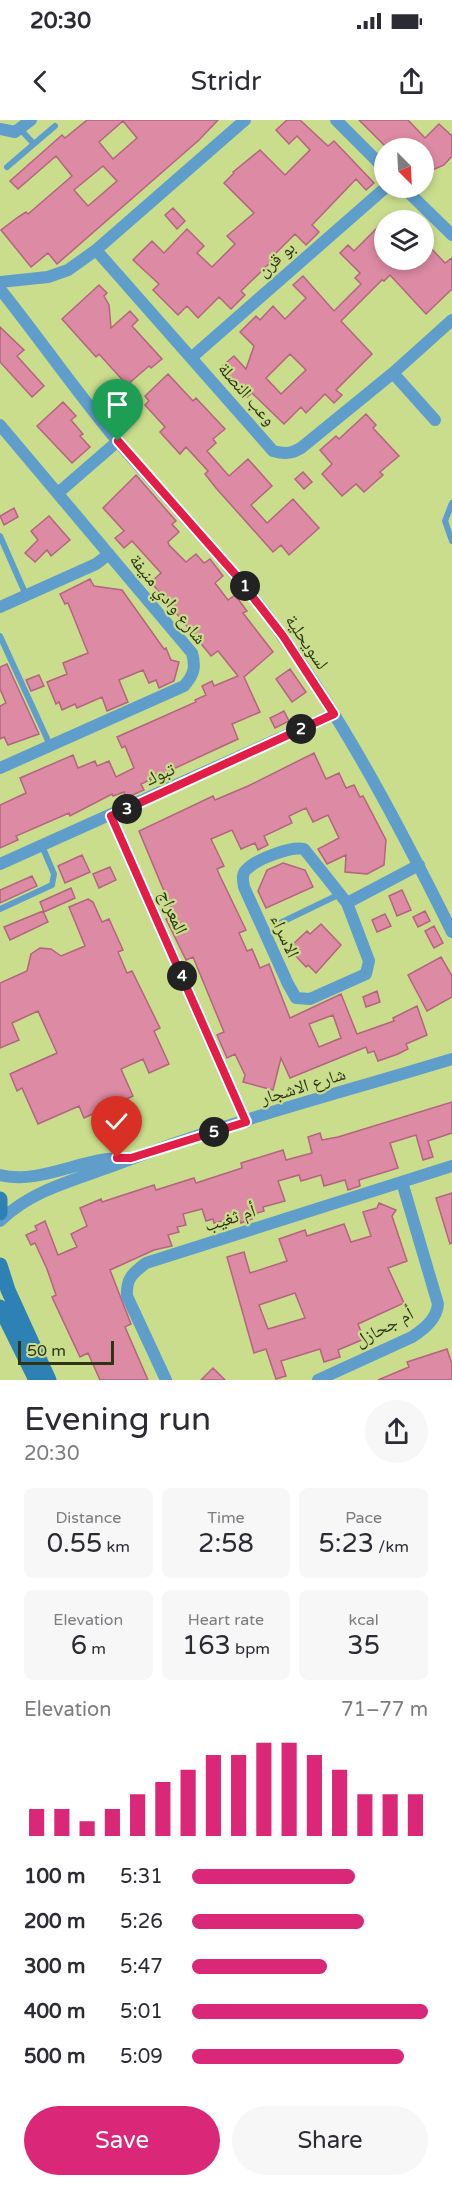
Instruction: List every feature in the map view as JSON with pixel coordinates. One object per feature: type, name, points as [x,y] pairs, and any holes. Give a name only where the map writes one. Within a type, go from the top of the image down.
[{"type":"street","points":[[0,129],[6,132],[20,129],[31,120]]},
{"type":"street","points":[[0,282],[59,274],[96,250],[245,120]]},
{"type":"street","points":[[336,120],[374,158]]},
{"type":"street","name":"بو قرن","points":[[191,358],[374,198]]},
{"type":"street","points":[[414,198],[452,235]]},
{"type":"street","name":"وعب النصلة","points":[[96,250],[273,451],[282,453],[293,453],[301,448],[393,373],[452,320]]},
{"type":"street","name":"لسويحلية","points":[[0,289],[118,441],[235,574],[283,636],[334,714],[419,865],[452,932]]},
{"type":"street","points":[[393,373],[435,420]]},
{"type":"street","name":"شارع وادي منيفة","points":[[0,768],[184,686],[193,676],[195,664],[192,653],[58,493],[2,432]]},
{"type":"street","points":[[58,493],[118,441]]},
{"type":"street","points":[[0,607],[96,564],[109,554]]},
{"type":"street","name":"تبوك","points":[[0,864],[334,714]]},
{"type":"street","name":"المعراج","points":[[111,816],[246,1122]]},
{"type":"street","name":"الاسراء","points":[[293,847],[304,849],[343,898],[369,961],[366,974],[310,999],[297,998],[288,984],[243,887],[242,876],[247,868],[293,847]]},
{"type":"street","points":[[343,898],[419,865]]},
{"type":"street","name":"شارع الاشجار","points":[[0,1221],[24,1202],[48,1189],[131,1158],[452,1059]]},
{"type":"street","name":"شارع الاشجار","points":[[0,1175],[26,1177],[89,1161],[131,1158]]},
{"type":"street","name":"أم ثغيب","points":[[166,1380],[127,1296],[127,1284],[132,1273],[146,1263],[452,1166]]},
{"type":"street","name":"أم جحازل","points":[[318,1380],[412,1337],[423,1330],[437,1312],[438,1304],[402,1182]]},
{"type":"street","points":[[0,1199],[0,1213]]},
{"type":"street","points":[[0,1264],[8,1290],[49,1380]]},
{"type":"street","points":[[0,1307],[36,1380]]},
{"type":"lane","points":[[7,167],[55,126]]},
{"type":"lane","points":[[20,129],[34,144]]},
{"type":"lane","points":[[452,502],[445,521],[452,541]]},
{"type":"lane","points":[[0,536],[26,595]]},
{"type":"lane","points":[[0,636],[50,746]]},
{"type":"lane","points":[[0,909],[52,885],[54,874],[42,846]]},
{"type":"lane","points":[[280,923],[343,898]]},
{"type":"building","points":[[87,120],[218,120],[199,140],[57,264],[48,253],[31,267],[1,230],[26,212],[28,214],[72,176],[56,156],[18,189],[10,181],[62,135],[65,138]],"holes":[[[123,121],[137,138],[113,159],[99,142]],[[103,166],[117,181],[88,206],[74,190]]]},
{"type":"building","points":[[287,120],[300,120],[328,146],[334,141],[374,183],[366,190],[356,179],[312,225],[319,232],[306,245],[295,234],[272,257],[274,259],[241,291],[245,295],[231,309],[219,297],[198,318],[187,306],[178,315],[153,290],[159,284],[133,260],[152,241],[164,253],[187,229],[204,246],[197,253],[212,267],[235,244],[227,236],[254,213],[224,183],[233,172],[260,150],[285,175],[310,150],[297,136],[289,144],[276,130]]},
{"type":"building","points":[[359,120],[408,120],[425,138],[377,138]]},
{"type":"building","points":[[439,124],[452,136],[452,156],[444,165],[434,169],[434,138],[425,138]]},
{"type":"building","points":[[173,208],[185,221],[177,229],[165,215]]},
{"type":"building","points":[[374,231],[374,270],[434,270],[434,252],[445,263],[452,258],[452,289],[426,314],[390,275],[384,281],[382,280],[341,321],[372,354],[336,390],[342,395],[334,403],[325,394],[306,413],[301,407],[284,424],[252,393],[247,397],[220,368],[234,356],[246,369],[254,346],[240,332],[256,316],[260,320],[273,306],[285,319],[306,298],[293,285],[303,276],[334,311],[361,284],[355,278],[360,273],[340,253],[348,245],[354,251]],"holes":[[[290,354],[306,370],[281,394],[266,378]]]},
{"type":"building","points":[[99,285],[107,293],[104,296],[109,305],[111,328],[130,311],[138,320],[132,326],[162,359],[151,368],[149,366],[127,385],[99,354],[96,357],[62,319]]},
{"type":"building","points":[[0,327],[24,350],[17,356],[44,386],[32,397],[0,362]]},
{"type":"building","points":[[168,374],[193,401],[196,398],[225,429],[213,439],[216,443],[207,451],[229,476],[248,459],[272,486],[251,505],[267,523],[293,499],[319,528],[289,555],[281,545],[273,552],[216,488],[205,474],[208,471],[186,447],[180,454],[160,432],[165,427],[145,405],[149,401],[145,396]]},
{"type":"building","points":[[63,402],[76,416],[71,420],[83,434],[80,436],[90,447],[72,463],[37,426]]},
{"type":"building","points":[[366,414],[376,425],[373,428],[399,456],[380,472],[383,475],[364,492],[356,484],[342,496],[322,474],[332,464],[320,450],[336,436],[339,439]]},
{"type":"building","points":[[303,472],[312,482],[304,489],[295,479]]},
{"type":"building","points":[[136,475],[176,521],[172,524],[179,532],[168,542],[169,545],[186,562],[196,554],[204,563],[210,559],[223,576],[215,583],[228,600],[235,595],[247,611],[243,613],[273,652],[244,677],[260,712],[232,724],[238,739],[141,784],[144,790],[126,798],[124,792],[113,796],[112,794],[70,816],[69,813],[16,836],[18,840],[0,848],[0,805],[26,793],[20,778],[73,755],[78,768],[95,761],[97,766],[109,761],[116,777],[134,768],[125,746],[122,748],[117,737],[196,702],[195,700],[206,695],[202,686],[212,681],[214,686],[238,676],[218,651],[211,656],[151,582],[161,573],[132,541],[124,548],[115,538],[124,531],[103,508]]},
{"type":"building","points":[[14,508],[18,517],[4,525],[0,516]]},
{"type":"building","points":[[49,516],[70,540],[51,556],[47,550],[35,562],[25,553],[38,540],[31,531]]},
{"type":"building","points":[[90,579],[94,586],[122,590],[164,649],[166,648],[171,660],[179,662],[174,681],[159,688],[156,680],[149,683],[143,670],[119,680],[128,702],[107,711],[102,697],[77,708],[75,704],[62,710],[59,702],[56,704],[47,682],[67,674],[63,663],[88,653],[68,603],[65,604],[60,594]]},
{"type":"building","points":[[7,664],[39,734],[8,745],[4,737],[0,739],[0,706],[6,703],[0,689],[0,667]]},
{"type":"building","points":[[290,669],[306,692],[292,702],[276,679]]},
{"type":"building","points":[[39,675],[44,686],[31,691],[26,680]]},
{"type":"building","points":[[284,711],[289,721],[275,728],[270,718]]},
{"type":"building","points":[[314,753],[326,779],[339,773],[346,788],[354,785],[360,797],[363,796],[386,840],[384,865],[367,874],[345,872],[346,855],[327,864],[318,849],[339,838],[328,815],[313,822],[306,808],[289,816],[292,823],[264,836],[268,845],[258,850],[255,843],[241,849],[232,830],[211,839],[224,866],[217,869],[246,930],[239,933],[247,951],[252,949],[260,968],[269,964],[290,1018],[341,994],[357,1034],[394,1021],[393,1018],[417,1006],[427,1035],[406,1044],[408,1049],[378,1061],[374,1051],[368,1053],[366,1047],[290,1078],[281,1058],[273,1090],[243,1082],[245,1075],[235,1054],[227,1058],[217,1035],[224,1032],[193,957],[186,960],[166,919],[174,915],[139,831],[213,796],[215,800]],"holes":[[[333,1015],[341,1038],[319,1047],[309,1024]]]},
{"type":"building","points":[[82,855],[90,872],[65,883],[58,866]]},
{"type":"building","points":[[283,863],[305,870],[313,887],[266,908],[258,891],[267,870]]},
{"type":"building","points":[[110,867],[116,880],[99,888],[93,874]]},
{"type":"building","points":[[32,876],[37,886],[0,903],[0,890]]},
{"type":"building","points":[[71,888],[75,898],[44,912],[40,902]]},
{"type":"building","points":[[402,890],[411,910],[397,916],[389,896]]},
{"type":"building","points":[[88,899],[93,902],[102,922],[109,919],[123,950],[118,952],[127,973],[132,971],[160,1028],[154,1031],[169,1064],[149,1073],[143,1059],[121,1069],[133,1096],[84,1118],[79,1106],[38,1124],[22,1088],[17,1091],[10,1074],[57,1053],[38,1011],[12,1023],[19,1040],[0,1048],[0,983],[27,971],[31,954],[40,948],[51,949],[61,956],[85,946],[69,907]]},
{"type":"building","points":[[43,911],[48,922],[10,940],[4,927]]},
{"type":"building","points":[[425,911],[430,921],[418,927],[413,917]]},
{"type":"building","points":[[385,914],[391,926],[377,932],[372,920]]},
{"type":"building","points":[[321,924],[341,945],[316,973],[308,965],[306,967],[291,951],[294,949],[291,946],[307,931],[310,934]]},
{"type":"building","points":[[434,926],[443,943],[434,948],[425,931]]},
{"type":"building","points":[[441,957],[452,976],[452,997],[427,1011],[408,975]]},
{"type":"building","points":[[377,991],[380,1002],[366,1007],[363,997]]},
{"type":"building","points":[[452,1102],[452,1133],[428,1141],[433,1157],[423,1160],[416,1135],[390,1143],[398,1168],[359,1180],[360,1186],[348,1190],[345,1180],[324,1186],[321,1175],[301,1181],[299,1175],[278,1181],[285,1201],[263,1207],[264,1211],[251,1215],[252,1219],[241,1223],[239,1217],[214,1223],[213,1219],[206,1221],[202,1209],[183,1214],[186,1225],[177,1227],[179,1232],[168,1235],[172,1246],[154,1250],[110,1270],[131,1324],[125,1327],[148,1380],[100,1380],[88,1353],[80,1357],[52,1297],[56,1295],[47,1269],[35,1243],[31,1245],[26,1235],[37,1230],[35,1226],[45,1221],[58,1255],[77,1247],[71,1234],[87,1226],[80,1208],[101,1199],[102,1202],[154,1185],[156,1190],[194,1178],[196,1183],[242,1168],[241,1163],[283,1150],[286,1160],[312,1153],[308,1137],[320,1133],[322,1140],[338,1137]]},
{"type":"building","points":[[452,1193],[452,1243],[450,1244],[436,1198]]},
{"type":"building","points":[[379,1203],[396,1210],[392,1216],[407,1261],[388,1268],[404,1303],[358,1324],[364,1339],[338,1350],[340,1357],[324,1362],[320,1349],[281,1361],[286,1376],[276,1379],[266,1349],[254,1353],[227,1257],[244,1252],[250,1273],[287,1261],[279,1239],[305,1230],[307,1236],[344,1224],[351,1242],[371,1236],[363,1212],[377,1208]],"holes":[[[295,1293],[305,1318],[268,1329],[259,1305]]]},
{"type":"building","points":[[447,1349],[452,1364],[452,1380],[378,1380],[409,1367],[407,1362]]},
{"type":"building","points":[[213,1368],[225,1380],[201,1380]]},
{"type":"route","points":[[117,1158],[131,1158],[246,1122],[111,816],[334,714],[283,636],[235,574],[118,441]]}]
